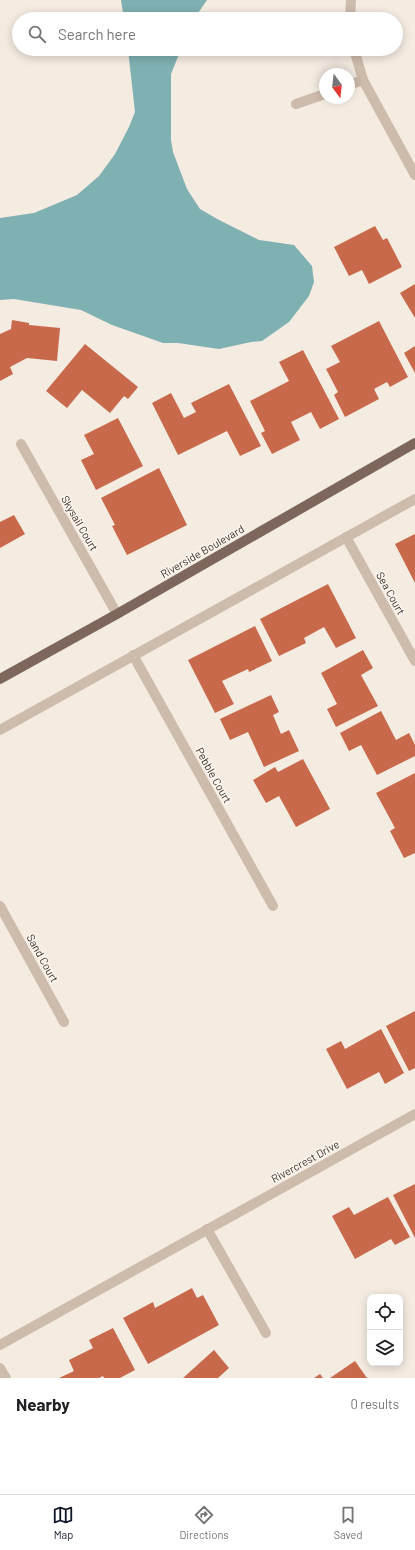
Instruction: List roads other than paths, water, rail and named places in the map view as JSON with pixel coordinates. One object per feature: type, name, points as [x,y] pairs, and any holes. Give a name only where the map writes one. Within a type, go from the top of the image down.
[{"type":"main road","name":"Riverside Boulevard","points":[[0,679],[415,444]]},
{"type":"street","points":[[350,12],[351,0]]},
{"type":"street","points":[[356,56],[363,80],[415,175]]},
{"type":"street","points":[[355,83],[363,80]]},
{"type":"street","points":[[296,104],[319,96]]},
{"type":"street","name":"Skysail Court","points":[[21,444],[117,614]]},
{"type":"street","points":[[0,730],[415,499]]},
{"type":"street","name":"Sea Court","points":[[346,537],[415,661]]},
{"type":"street","name":"Pebble Court","points":[[133,655],[273,906]]},
{"type":"street","name":"Sand Court","points":[[0,906],[64,1022]]},
{"type":"street","name":"Rivercrest Drive","points":[[0,1345],[415,1114]]},
{"type":"street","points":[[207,1229],[266,1333]]},
{"type":"street","points":[[0,1368],[6,1378]]},
{"type":"water","points":[[121,0],[207,0],[199,12],[123,12]]},
{"type":"water","points":[[129,56],[178,56],[171,74],[171,140],[173,152],[187,189],[200,209],[259,240],[294,245],[312,266],[314,282],[309,296],[289,322],[262,341],[219,349],[178,343],[163,343],[112,325],[81,310],[14,299],[0,300],[0,218],[34,213],[77,195],[99,176],[115,154],[135,112]]}]
